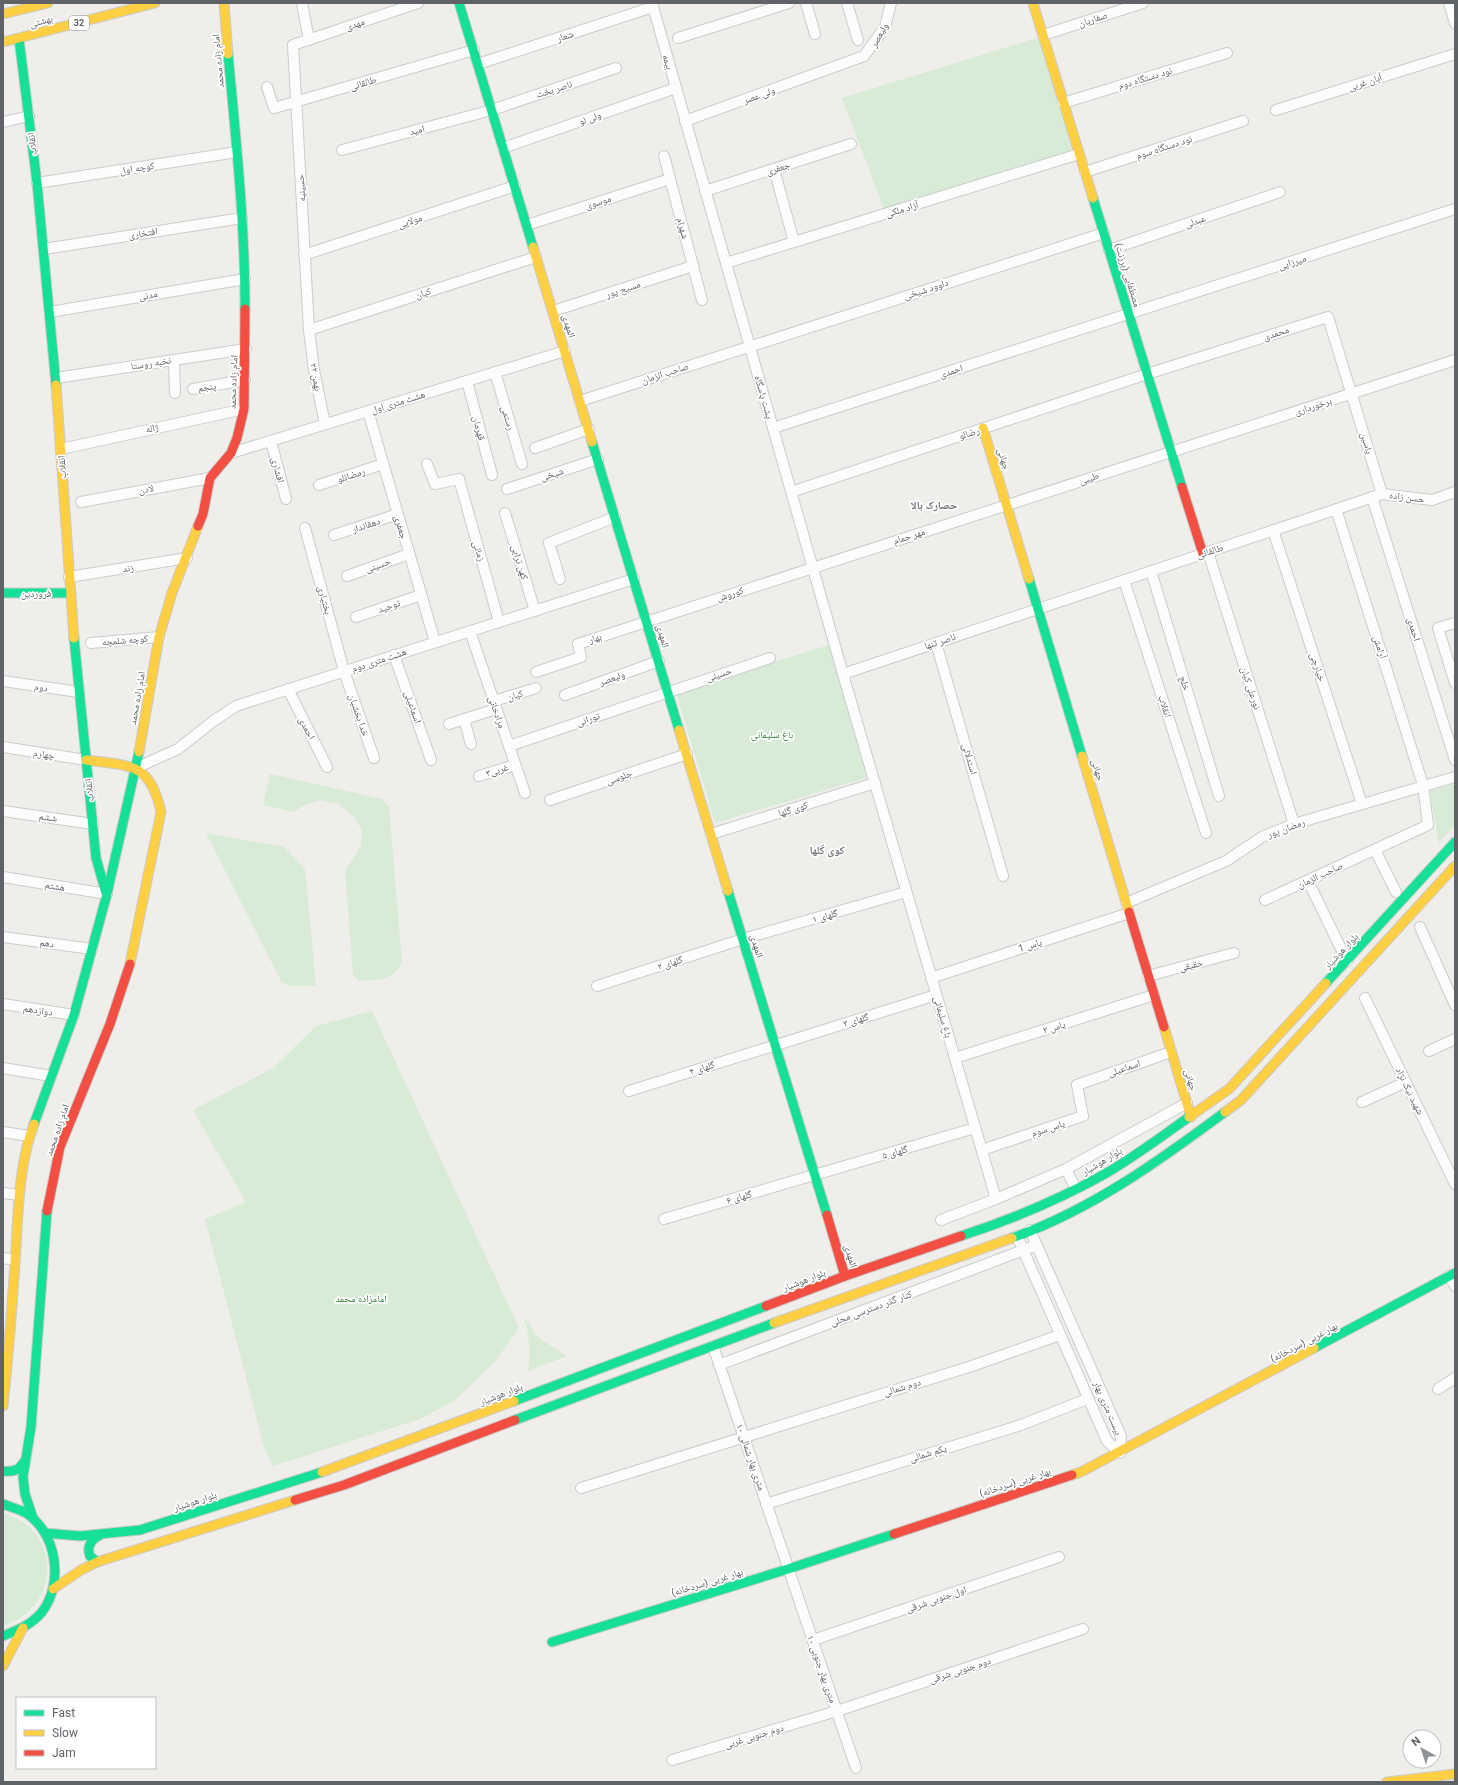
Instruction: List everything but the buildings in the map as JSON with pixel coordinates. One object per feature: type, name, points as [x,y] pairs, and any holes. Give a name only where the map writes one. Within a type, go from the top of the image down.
[{"type":"street","name":"بهشتی","points":[[3,14],[48,3]]},
{"type":"street","name":"بهشتی","points":[[3,42],[155,3]]},
{"type":"street","name":"امام زاده محمد","points":[[3,1406],[7,1328],[15,1260],[19,1195],[29,1136],[74,1015],[107,894],[136,768],[159,637],[172,593],[203,514],[210,478],[231,453],[237,438],[244,409],[246,279],[224,3]]},
{"type":"street","points":[[302,3],[309,40]]},
{"type":"street","name":"مهدی","points":[[292,45],[418,3]]},
{"type":"street","name":"المهدی","points":[[460,3],[845,1276]]},
{"type":"street","points":[[678,38],[789,3]]},
{"type":"street","points":[[806,3],[815,34]]},
{"type":"street","points":[[847,3],[858,40]]},
{"type":"street","name":"ولیعصر","points":[[834,68],[864,56],[870,50],[885,27],[891,3]]},
{"type":"street","name":"مصطفایی (برزنت)","points":[[1033,3],[1171,451],[1206,553]]},
{"type":"street","name":"صفاریان","points":[[1043,35],[1143,3]]},
{"type":"street","points":[[1449,3],[1455,23]]},
{"type":"street","name":"شعار","points":[[478,64],[652,5]]},
{"type":"street","name":"بیمه","points":[[652,5],[685,121]]},
{"type":"street","name":"انقلاب","points":[[19,38],[37,183],[50,312],[56,378],[70,593],[96,858],[107,894]]},
{"type":"street","name":"حسینیه","points":[[292,45],[309,330]]},
{"type":"street","name":"طالقانی","points":[[266,87],[274,108],[296,103],[474,50]]},
{"type":"street","name":"نود دستگاه دوم","points":[[1063,103],[1227,53]]},
{"type":"street","name":"آبان غربی","points":[[1276,110],[1455,54]]},
{"type":"street","name":"ناصر بخت","points":[[492,110],[616,68]]},
{"type":"street","name":"ولی عصر","points":[[685,121],[834,68]]},
{"type":"street","name":"ولی لو","points":[[503,148],[676,88]]},
{"type":"street","name":"امید","points":[[342,150],[492,110]]},
{"type":"street","points":[[3,122],[29,116]]},
{"type":"street","name":"پشت پاسگاه","points":[[685,121],[843,674]]},
{"type":"street","name":"نود دستگاه سوم","points":[[1084,172],[1243,121]]},
{"type":"street","name":"جعفری","points":[[705,191],[852,144]]},
{"type":"street","name":"کوچه اول","points":[[37,183],[237,152]]},
{"type":"street","name":"آزاد ملکی","points":[[726,263],[1079,154]]},
{"type":"street","name":"شهرام","points":[[664,156],[702,300]]},
{"type":"street","points":[[774,169],[794,242]]},
{"type":"street","name":"موسوی","points":[[527,225],[670,179]]},
{"type":"street","name":"مولایی","points":[[304,255],[515,186]]},
{"type":"street","name":"عبدلی","points":[[1109,250],[1280,192]]},
{"type":"street","name":"میرزایی","points":[[1129,314],[1455,210]]},
{"type":"street","name":"افتخاری","points":[[44,249],[242,218]]},
{"type":"street","name":"داوود شیخی","points":[[749,346],[1104,233]]},
{"type":"street","name":"کیان","points":[[309,330],[536,257]]},
{"type":"street","name":"مسیح پور","points":[[553,311],[694,266]]},
{"type":"street","name":"مدنی","points":[[50,312],[246,279]]},
{"type":"street","name":"احمدی","points":[[773,428],[1129,314]]},
{"type":"street","name":"محمدی","points":[[1147,374],[1328,317],[1352,394]]},
{"type":"street","name":"۲۲ بهمن","points":[[309,330],[314,370],[325,424]]},
{"type":"street","name":"صاحب الزمان","points":[[580,401],[749,346]]},
{"type":"street","name":"نخبه روستا","points":[[56,378],[246,349]]},
{"type":"street","name":"هشت متری اول","points":[[231,453],[565,351]]},
{"type":"street","points":[[174,360],[175,393]]},
{"type":"street","name":"برخورداری","points":[[1171,451],[1455,360]]},
{"type":"street","name":"رستمی","points":[[495,372],[522,464]]},
{"type":"street","name":"رضالو","points":[[791,492],[1147,374]]},
{"type":"street","name":"پنجم","points":[[193,389],[245,380]]},
{"type":"street","name":"قهرمان","points":[[467,381],[492,475]]},
{"type":"street","name":"یاسین","points":[[1352,394],[1377,495]]},
{"type":"street","name":"ژاله","points":[[61,449],[244,409]]},
{"type":"street","name":"جعفری","points":[[368,411],[435,642]]},
{"type":"street","name":"جهانی","points":[[983,428],[1191,1117]]},
{"type":"street","points":[[535,448],[589,429]]},
{"type":"street","name":"افشاری","points":[[271,441],[286,499]]},
{"type":"street","name":"طیبی","points":[[1006,505],[1171,451]]},
{"type":"street","name":"شیخی","points":[[507,489],[598,460]]},
{"type":"street","name":"رمضانلو","points":[[319,485],[383,464]]},
{"type":"street","name":"زمانی","points":[[427,464],[435,484],[460,479],[499,622]]},
{"type":"street","name":"لادن","points":[[81,502],[210,478]]},
{"type":"street","name":"حسن زاده","points":[[1377,495],[1432,500],[1455,492]]},
{"type":"street","name":"طالقانی","points":[[1038,609],[1377,495]]},
{"type":"street","name":"احمدی","points":[[1377,495],[1455,760]]},
{"type":"street","name":"مهر حمام","points":[[812,568],[1006,505]]},
{"type":"street","name":"آرامش","points":[[1336,509],[1423,785]]},
{"type":"street","name":"کهن ترابی","points":[[505,513],[535,611]]},
{"type":"street","name":"دهقاندار","points":[[334,535],[398,514]]},
{"type":"street","points":[[560,579],[549,543],[615,517]]},
{"type":"street","name":"بختیاری","points":[[305,528],[344,671]]},
{"type":"street","name":"خیارچی","points":[[1274,530],[1362,804]]},
{"type":"street","name":"نورعلی کیان","points":[[1206,553],[1294,824]]},
{"type":"street","name":"حسینی","points":[[347,576],[409,554]]},
{"type":"street","name":"زند","points":[[69,578],[187,558]]},
{"type":"street","name":"کوروش","points":[[647,621],[812,568]]},
{"type":"street","name":"خلج","points":[[1151,571],[1219,796]]},
{"type":"street","name":"هشت متری دوم","points":[[136,768],[178,749],[212,722],[236,706],[634,579]]},
{"type":"street","name":"انقلاب","points":[[1124,580],[1206,833]]},
{"type":"street","name":"فروردین","points":[[3,593],[70,593]]},
{"type":"street","name":"توحید","points":[[356,618],[421,595]]},
{"type":"street","name":"ناصر تنها","points":[[843,674],[1038,609]]},
{"type":"street","name":"بهار","points":[[536,672],[580,657],[578,644],[647,621]]},
{"type":"street","points":[[1455,623],[1438,628],[1455,683]]},
{"type":"street","name":"مرادخانی","points":[[470,631],[525,793]]},
{"type":"street","name":"کوچه شلمچه","points":[[91,643],[159,637]]},
{"type":"street","name":"استدلالی","points":[[936,642],[1003,876]]},
{"type":"street","name":"اسماعیلی","points":[[394,655],[431,760]]},
{"type":"street","name":"حسینی","points":[[668,691],[770,658]]},
{"type":"street","name":"ولیعصر","points":[[565,695],[659,661]]},
{"type":"street","name":"خدا بخشیان","points":[[344,671],[374,758]]},
{"type":"street","name":"باغ سلیمانی","points":[[843,674],[996,1199]]},
{"type":"street","name":"دوم","points":[[3,681],[79,692]]},
{"type":"street","name":"کیان","points":[[449,724],[464,720],[536,688]]},
{"type":"street","name":"احمدی","points":[[288,689],[327,767]]},
{"type":"street","name":"تورانی","points":[[509,746],[668,691]]},
{"type":"street","points":[[464,720],[471,744]]},
{"type":"street","name":"چهارم","points":[[3,747],[86,760]]},
{"type":"street","name":"جلوسی","points":[[550,800],[687,754]]},
{"type":"street","points":[[86,760],[136,768]]},
{"type":"street","name":"غربی۳","points":[[479,776],[515,765]]},
{"type":"street","name":"امام زاده محمد","points":[[33,1518],[25,1494],[23,1477],[30,1427],[50,1193],[60,1147],[110,1024],[133,955],[161,812],[158,794],[152,781],[146,774],[136,768]]},
{"type":"street","name":"رمضان پور","points":[[1126,903],[1226,861],[1262,837],[1294,824],[1423,785],[1455,777]]},
{"type":"street","name":"کوی گلها","points":[[711,834],[875,784]]},
{"type":"street","name":"صاحب الزمان","points":[[1265,900],[1428,825],[1423,785]]},
{"type":"street","name":"ششم","points":[[3,811],[93,824]]},
{"type":"street","name":"بلوار هوشیار","points":[[46,1533],[73,1536],[100,1535],[140,1530],[339,1467],[845,1276],[1009,1220],[1076,1189],[1104,1174],[1191,1117],[1229,1089],[1455,842]]},
{"type":"street","points":[[1375,850],[1396,892]]},
{"type":"street","points":[[54,1589],[81,1570],[97,1562],[344,1485],[713,1346],[1017,1236],[1114,1189],[1196,1135],[1241,1100],[1455,866]]},
{"type":"street","name":"هشتم","points":[[3,877],[107,894]]},
{"type":"street","points":[[1308,881],[1344,964],[1344,978],[1352,979]]},
{"type":"street","name":"گلهای ۱","points":[[743,939],[906,892]]},
{"type":"street","name":"یاس 1","points":[[931,978],[1129,913]]},
{"type":"street","points":[[1420,927],[1455,1006]]},
{"type":"street","name":"دهم","points":[[3,937],[92,949]]},
{"type":"street","name":"گلهای ۲","points":[[597,986],[743,939]]},
{"type":"street","name":"حقیقی","points":[[1148,976],[1234,954]]},
{"type":"street","points":[[1318,992],[1326,996],[1329,1004]]},
{"type":"street","name":"گلهای ۳","points":[[775,1044],[936,995]]},
{"type":"street","name":"یاس ۲","points":[[955,1058],[1154,995]]},
{"type":"street","name":"شهید نیک نژاد","points":[[1365,998],[1455,1184]]},
{"type":"street","name":"دوازدهم","points":[[3,1004],[74,1015]]},
{"type":"street","points":[[1429,1051],[1455,1038]]},
{"type":"street","name":"گلهای ۴","points":[[629,1091],[775,1044]]},
{"type":"street","name":"اسماعیلی","points":[[1077,1085],[1171,1052]]},
{"type":"street","points":[[3,1068],[51,1076]]},
{"type":"street","points":[[1362,1102],[1406,1082]]},
{"type":"street","name":"یاس سوم","points":[[982,1150],[1083,1116],[1077,1085]]},
{"type":"street","points":[[940,1220],[996,1199],[1066,1169],[1187,1104]]},
{"type":"street","name":"گلهای ۵","points":[[815,1175],[975,1128]]},
{"type":"street","points":[[3,1132],[29,1136]]},
{"type":"street","points":[[1066,1169],[1076,1189]]},
{"type":"street","name":"گلهای ۶","points":[[664,1219],[815,1175]]},
{"type":"street","points":[[3,1193],[19,1195]]},
{"type":"street","name":"بیست متری بهار","points":[[1030,1230],[1121,1436],[1120,1453]]},
{"type":"street","name":"بیست متری بهار","points":[[1017,1236],[1087,1399],[1107,1441],[1120,1453]]},
{"type":"street","name":"کنار گذر دسترسی محلی","points":[[719,1365],[1037,1245]]},
{"type":"street","points":[[3,1258],[15,1260]]},
{"type":"street","points":[[1452,1275],[1455,1286]]},
{"type":"street","name":"بهار غربی (سردخانه)","points":[[552,1642],[788,1568],[1081,1472],[1120,1453],[1452,1275]]},
{"type":"street","name":"دوم شمالی","points":[[581,1488],[972,1366],[1060,1335]]},
{"type":"street","name":"۱۰ متری بهار شمالی","points":[[713,1346],[788,1568]]},
{"type":"street","points":[[1438,1389],[1455,1378]]},
{"type":"street","name":"یکم شمالی","points":[[766,1504],[1022,1424],[1087,1399]]},
{"type":"street","points":[[3,1470],[13,1472],[20,1468],[24,1462]]},
{"type":"street","points":[[3,1504],[21,1510],[33,1518],[46,1533],[54,1551],[56,1570],[54,1589],[47,1604],[36,1618],[23,1628],[3,1636]]},
{"type":"street","points":[[97,1562],[90,1557],[88,1548],[92,1539],[100,1535]]},
{"type":"street","name":"اول جنوبی شرقی","points":[[813,1640],[1059,1557]]},
{"type":"street","name":"۱۰ متری بهار جنوبی","points":[[788,1568],[856,1768]]},
{"type":"street","points":[[3,1666],[23,1628]]},
{"type":"street","name":"دوم جنوبی شرقی","points":[[836,1711],[1083,1629]]},
{"type":"street","name":"دوم جنوبی غربی","points":[[672,1760],[836,1711]]},
{"type":"street","points":[[1387,1782],[1455,1774]]},
{"type":"green space","points":[[1040,37],[1075,153],[887,217],[842,98]]},
{"type":"green space","name":"باغ سلیمانی","points":[[829,645],[869,777],[715,823],[676,692]]},
{"type":"green space","points":[[270,774],[382,799],[389,807],[402,962],[394,973],[385,978],[360,981],[353,975],[345,871],[361,846],[362,830],[353,816],[339,804],[320,800],[305,805],[293,812],[263,805]]},
{"type":"green space","points":[[1455,784],[1455,825],[1439,843],[1430,791]]},
{"type":"green space","points":[[206,833],[284,847],[305,869],[316,986],[289,986],[281,981]]},
{"type":"green space","name":"امامزاده محمد","points":[[372,1011],[519,1328],[494,1363],[454,1401],[420,1419],[273,1466],[264,1447],[205,1219],[246,1202],[193,1110],[273,1068],[316,1026]]},
{"type":"green space","points":[[524,1317],[539,1338],[567,1356],[528,1371],[529,1344]]},
{"type":"green space","points":[[3,1513],[23,1522],[36,1535],[45,1551],[47,1569],[44,1586],[36,1603],[22,1616],[3,1626]]},
{"type":"traffic: fast","points":[[459,3],[533,247]]},
{"type":"traffic: fast","points":[[19,39],[37,183],[56,385]]},
{"type":"traffic: fast","points":[[228,54],[242,213],[245,309]]},
{"type":"traffic: fast","points":[[1093,198],[1182,487]]},
{"type":"traffic: fast","points":[[592,442],[679,730]]},
{"type":"traffic: fast","points":[[1029,579],[1082,756]]},
{"type":"traffic: fast","points":[[3,593],[70,593]]},
{"type":"traffic: fast","points":[[74,638],[96,858],[106,893]]},
{"type":"traffic: fast","points":[[34,1124],[74,1015],[107,894],[139,752]]},
{"type":"traffic: fast","points":[[1326,983],[1455,842]]},
{"type":"traffic: fast","points":[[728,891],[827,1215]]},
{"type":"traffic: fast","points":[[1012,1238],[1041,1227],[1097,1199],[1149,1166],[1225,1112]]},
{"type":"traffic: fast","points":[[961,1236],[1034,1209],[1069,1193],[1125,1162],[1189,1117]]},
{"type":"traffic: fast","points":[[33,1518],[25,1494],[23,1477],[31,1427],[47,1211]]},
{"type":"traffic: fast","points":[[1314,1348],[1455,1273]]},
{"type":"traffic: fast","points":[[514,1401],[766,1306]]},
{"type":"traffic: fast","points":[[515,1420],[774,1323]]},
{"type":"traffic: fast","points":[[3,1471],[15,1470],[24,1462]]},
{"type":"traffic: fast","points":[[45,1533],[80,1536],[140,1530],[322,1472]]},
{"type":"traffic: fast","points":[[3,1504],[26,1513],[45,1533],[54,1559],[55,1573],[49,1600],[38,1617],[29,1624],[3,1636]]},
{"type":"traffic: fast","points":[[552,1642],[788,1569],[894,1534]]},
{"type":"traffic: fast","points":[[97,1562],[90,1556],[89,1546],[90,1543],[100,1535]]},
{"type":"traffic: slow","points":[[3,14],[48,3]]},
{"type":"traffic: slow","points":[[3,42],[155,3]]},
{"type":"traffic: slow","points":[[224,3],[228,54]]},
{"type":"traffic: slow","points":[[1033,3],[1093,198]]},
{"type":"traffic: slow","points":[[533,247],[592,442]]},
{"type":"traffic: slow","points":[[56,385],[74,638]]},
{"type":"traffic: slow","points":[[983,428],[1029,579]]},
{"type":"traffic: slow","points":[[139,752],[159,637],[172,593],[198,526]]},
{"type":"traffic: slow","points":[[679,730],[728,891]]},
{"type":"traffic: slow","points":[[1082,756],[1129,912]]},
{"type":"traffic: slow","points":[[86,760],[127,766],[144,775],[151,784],[161,812],[130,964]]},
{"type":"traffic: slow","points":[[1225,1112],[1241,1100],[1455,866]]},
{"type":"traffic: slow","points":[[1189,1117],[1229,1089],[1326,983]]},
{"type":"traffic: slow","points":[[1164,1027],[1191,1117]]},
{"type":"traffic: slow","points":[[3,1406],[20,1192],[25,1157],[34,1124]]},
{"type":"traffic: slow","points":[[774,1323],[1012,1238]]},
{"type":"traffic: slow","points":[[1072,1475],[1081,1472],[1314,1348]]},
{"type":"traffic: slow","points":[[322,1472],[514,1401]]},
{"type":"traffic: slow","points":[[53,1589],[81,1570],[97,1562],[295,1500]]},
{"type":"traffic: slow","points":[[3,1666],[23,1628]]},
{"type":"traffic: slow","points":[[1387,1782],[1455,1774]]},
{"type":"traffic: jam","points":[[198,526],[203,514],[210,478],[231,453],[237,438],[244,409],[245,309]]},
{"type":"traffic: jam","points":[[1182,487],[1203,554]]},
{"type":"traffic: jam","points":[[1129,912],[1164,1027]]},
{"type":"traffic: jam","points":[[47,1211],[60,1147],[110,1024],[130,964]]},
{"type":"traffic: jam","points":[[827,1215],[845,1276]]},
{"type":"traffic: jam","points":[[766,1306],[845,1276],[961,1236]]},
{"type":"traffic: jam","points":[[295,1500],[344,1485],[515,1420]]},
{"type":"traffic: jam","points":[[894,1534],[1072,1475]]},
{"type":"district","name":"حصارک بالا","points":[[934,505]]},
{"type":"district","name":"کوی گلها","points":[[827,850]]}]
